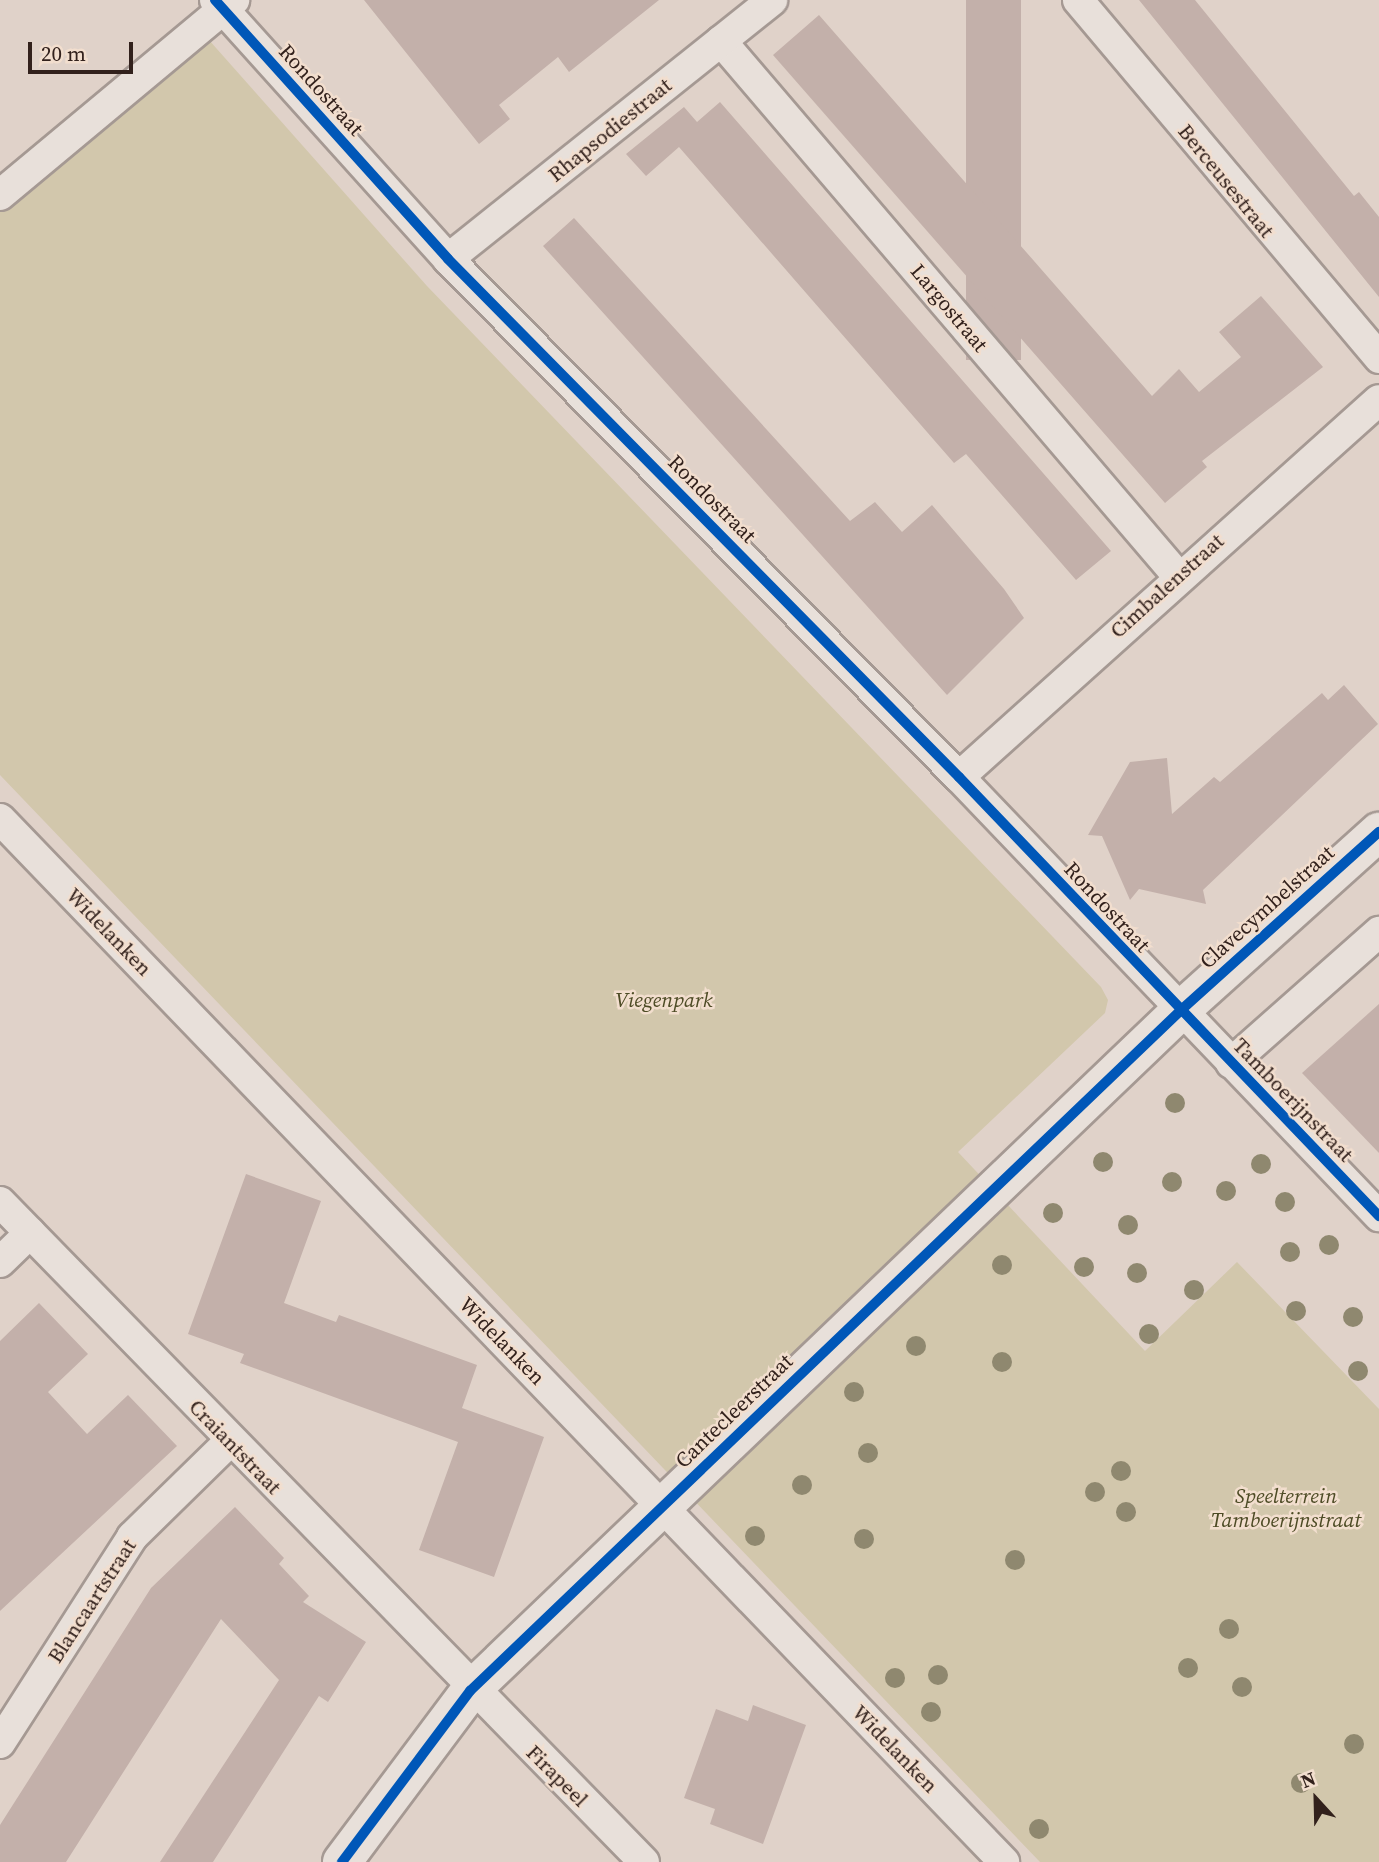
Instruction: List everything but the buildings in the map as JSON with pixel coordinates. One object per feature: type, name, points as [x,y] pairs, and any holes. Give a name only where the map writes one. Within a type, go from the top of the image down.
[{"type":"street","name":"Rhapsodiestraat","points":[[448,260],[772,0]]},
{"type":"street","name":"Berceusestraat","points":[[1079,0],[1379,358]]},
{"type":"street","points":[[0,195],[224,3]]},
{"type":"street","name":"Rondostraat","points":[[224,3],[448,260],[959,777],[1180,1011]]},
{"type":"street","name":"Largostraat","points":[[721,41],[1177,575]]},
{"type":"street","name":"Cimbalenstraat","points":[[959,777],[1177,575],[1379,400]]},
{"type":"street","name":"Widelanken","points":[[0,819],[1004,1862]]},
{"type":"street","name":"Clavecymbelstraat","points":[[1180,1011],[1379,832]]},
{"type":"street","points":[[1231,1063],[1379,932]]},
{"type":"street","name":"Tamboerijnstraat","points":[[1180,1011],[1379,1216]]},
{"type":"street","name":"Cantecleerstraat","points":[[342,1862],[470,1691],[1180,1011]]},
{"type":"street","name":"Craiantstraat","points":[[0,1202],[470,1691]]},
{"type":"street","points":[[0,1262],[30,1233]]},
{"type":"street","name":"Blancaartstraat","points":[[0,1743],[132,1538],[229,1441]]},
{"type":"street","name":"Firapeel","points":[[470,1691],[644,1862]]},
{"type":"green space","name":"Viegenpark","points":[[209,40],[427,286],[1101,987],[1108,1000],[1105,1013],[958,1152],[1145,1351],[1237,1262],[1379,1409],[1379,1862],[1040,1862],[0,775],[0,212]]},
{"type":"cycle path","points":[[215,0],[448,259],[959,777],[1379,1216]]},
{"type":"cycle path","points":[[342,1862],[470,1691],[1180,1011],[1379,832]]},
{"type":"park label","name":"Speelterrein Tamboerijnstraat","points":[[1286,1508]]}]
